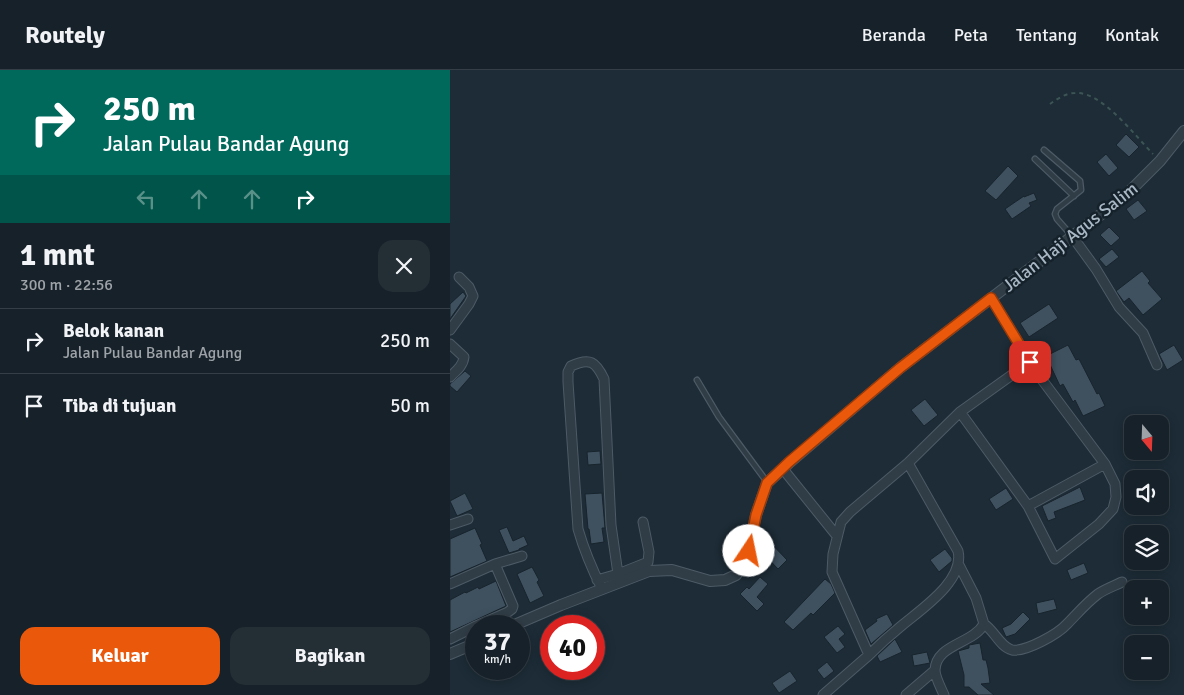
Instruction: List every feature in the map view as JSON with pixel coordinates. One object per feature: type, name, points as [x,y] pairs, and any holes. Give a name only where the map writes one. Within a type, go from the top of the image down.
[{"type":"street","name":"Jalan Haji Agus Salim","points":[[530,617],[600,584],[649,571],[672,570],[710,581],[724,580],[736,575],[746,560],[756,515],[767,483],[900,368],[1125,196],[1160,161],[1184,131]]},
{"type":"street","points":[[1072,236],[1096,268],[1119,307],[1143,332],[1157,365]]},
{"type":"street","points":[[450,330],[473,296],[469,287],[459,278]]},
{"type":"street","points":[[960,412],[1028,506],[1055,559],[1099,524],[1112,509],[1116,497],[1115,484],[1106,464],[1030,362],[991,298]]},
{"type":"street","points":[[450,344],[464,357],[459,368],[450,377]]},
{"type":"street","points":[[618,574],[611,524],[604,379],[594,363],[586,361],[571,366],[568,372],[568,382],[578,529],[583,549],[600,584],[618,574],[648,562],[649,552],[643,522]]},
{"type":"street","points":[[869,655],[832,572],[832,559],[842,522],[850,512],[908,463],[960,412],[1030,362]]},
{"type":"street","points":[[823,695],[934,599],[950,580],[959,565],[958,551],[908,463]]},
{"type":"street","points":[[1028,506],[1106,464]]},
{"type":"street","points":[[782,469],[837,536]]},
{"type":"street","points":[[450,525],[468,519]]},
{"type":"street","points":[[450,584],[495,564],[522,556]]},
{"type":"street","points":[[495,564],[513,606],[512,609],[501,615]]},
{"type":"street","points":[[959,565],[976,598],[984,624],[1013,650],[1028,647],[1044,640],[1067,625],[1098,594],[1122,582]]},
{"type":"street","points":[[906,695],[934,671],[937,660],[942,652],[980,632],[984,624]]},
{"type":"street","points":[[450,639],[465,632]]},
{"type":"street","points":[[450,654],[465,648]]},
{"type":"street","points":[[934,671],[944,695]]},
{"type":"lane","points":[[1044,150],[1080,181],[1081,190],[1057,209],[1055,214],[1072,236]]},
{"type":"lane","points":[[1035,160],[1074,196]]},
{"type":"lane","points":[[697,380],[719,417],[767,483]]},
{"type":"path","points":[[1050,104],[1076,92],[1089,95],[1105,105],[1160,161]]},
{"type":"building","points":[[1126,134],[1139,147],[1129,157],[1116,145]]},
{"type":"building","points":[[1106,154],[1118,168],[1109,176],[1097,162]]},
{"type":"building","points":[[1008,166],[1018,176],[996,200],[985,191]]},
{"type":"building","points":[[1034,193],[1037,200],[1029,203],[1031,206],[1012,219],[1005,209],[1024,196]]},
{"type":"building","points":[[1138,200],[1147,211],[1134,220],[1126,209]]},
{"type":"building","points":[[1109,227],[1120,238],[1111,246],[1100,235]]},
{"type":"building","points":[[1112,249],[1119,257],[1106,267],[1099,259]]},
{"type":"building","points":[[1142,271],[1150,281],[1148,283],[1162,299],[1143,315],[1129,298],[1124,302],[1116,291]]},
{"type":"building","points":[[463,292],[466,296],[450,319],[450,304]]},
{"type":"building","points":[[1049,304],[1058,318],[1029,337],[1020,323]]},
{"type":"building","points":[[1068,345],[1076,360],[1079,359],[1105,406],[1083,416],[1075,400],[1073,402],[1063,384],[1060,386],[1046,356]]},
{"type":"building","points":[[1174,345],[1183,360],[1167,370],[1159,354]]},
{"type":"building","points":[[465,371],[471,376],[457,392],[450,384]]},
{"type":"building","points":[[925,399],[938,415],[924,426],[911,410]]},
{"type":"building","points":[[600,451],[601,464],[588,465],[587,452]]},
{"type":"building","points":[[1080,487],[1085,500],[1054,512],[1056,518],[1048,521],[1042,506]]},
{"type":"building","points":[[1006,488],[1013,499],[996,510],[989,499]]},
{"type":"building","points":[[465,493],[473,509],[457,516],[450,501]]},
{"type":"building","points":[[602,493],[605,528],[602,528],[604,542],[591,544],[585,494]]},
{"type":"building","points":[[507,527],[513,541],[524,536],[528,545],[509,553],[499,530]]},
{"type":"building","points":[[475,528],[487,561],[450,577],[450,539]]},
{"type":"building","points":[[769,541],[787,560],[778,569],[760,550]]},
{"type":"building","points":[[945,549],[952,558],[952,561],[939,572],[930,560]]},
{"type":"building","points":[[1084,563],[1088,573],[1071,580],[1067,570]]},
{"type":"building","points":[[532,567],[544,596],[530,603],[517,574]]},
{"type":"building","points":[[760,577],[768,584],[757,597],[764,604],[757,611],[740,594],[747,587],[749,589]]},
{"type":"building","points":[[825,579],[831,584],[835,593],[813,615],[811,613],[793,630],[784,622]]},
{"type":"building","points":[[496,581],[506,606],[487,615],[465,615],[465,625],[450,632],[450,600],[478,587],[479,589]]},
{"type":"building","points":[[1054,599],[1057,609],[1038,614],[1036,603]]},
{"type":"building","points":[[1023,612],[1030,619],[1015,634],[1006,637],[1002,628],[1011,624]]},
{"type":"building","points":[[887,614],[893,625],[871,644],[865,630],[877,621],[876,619]]},
{"type":"building","points":[[838,626],[845,634],[839,639],[845,647],[837,653],[824,637]]},
{"type":"building","points":[[895,639],[902,652],[880,662],[877,656]]},
{"type":"building","points":[[980,643],[983,660],[986,660],[988,668],[990,683],[981,684],[994,695],[978,695],[969,687],[964,687],[964,675],[958,651],[969,648],[969,645]]},
{"type":"building","points":[[927,652],[930,663],[914,666],[912,655]]},
{"type":"building","points":[[827,662],[834,671],[824,679],[817,670]]},
{"type":"building","points":[[790,671],[797,681],[779,693],[772,683]]},
{"type":"route","points":[[749,551],[756,515],[767,483],[900,368],[991,298],[1030,362]]}]
